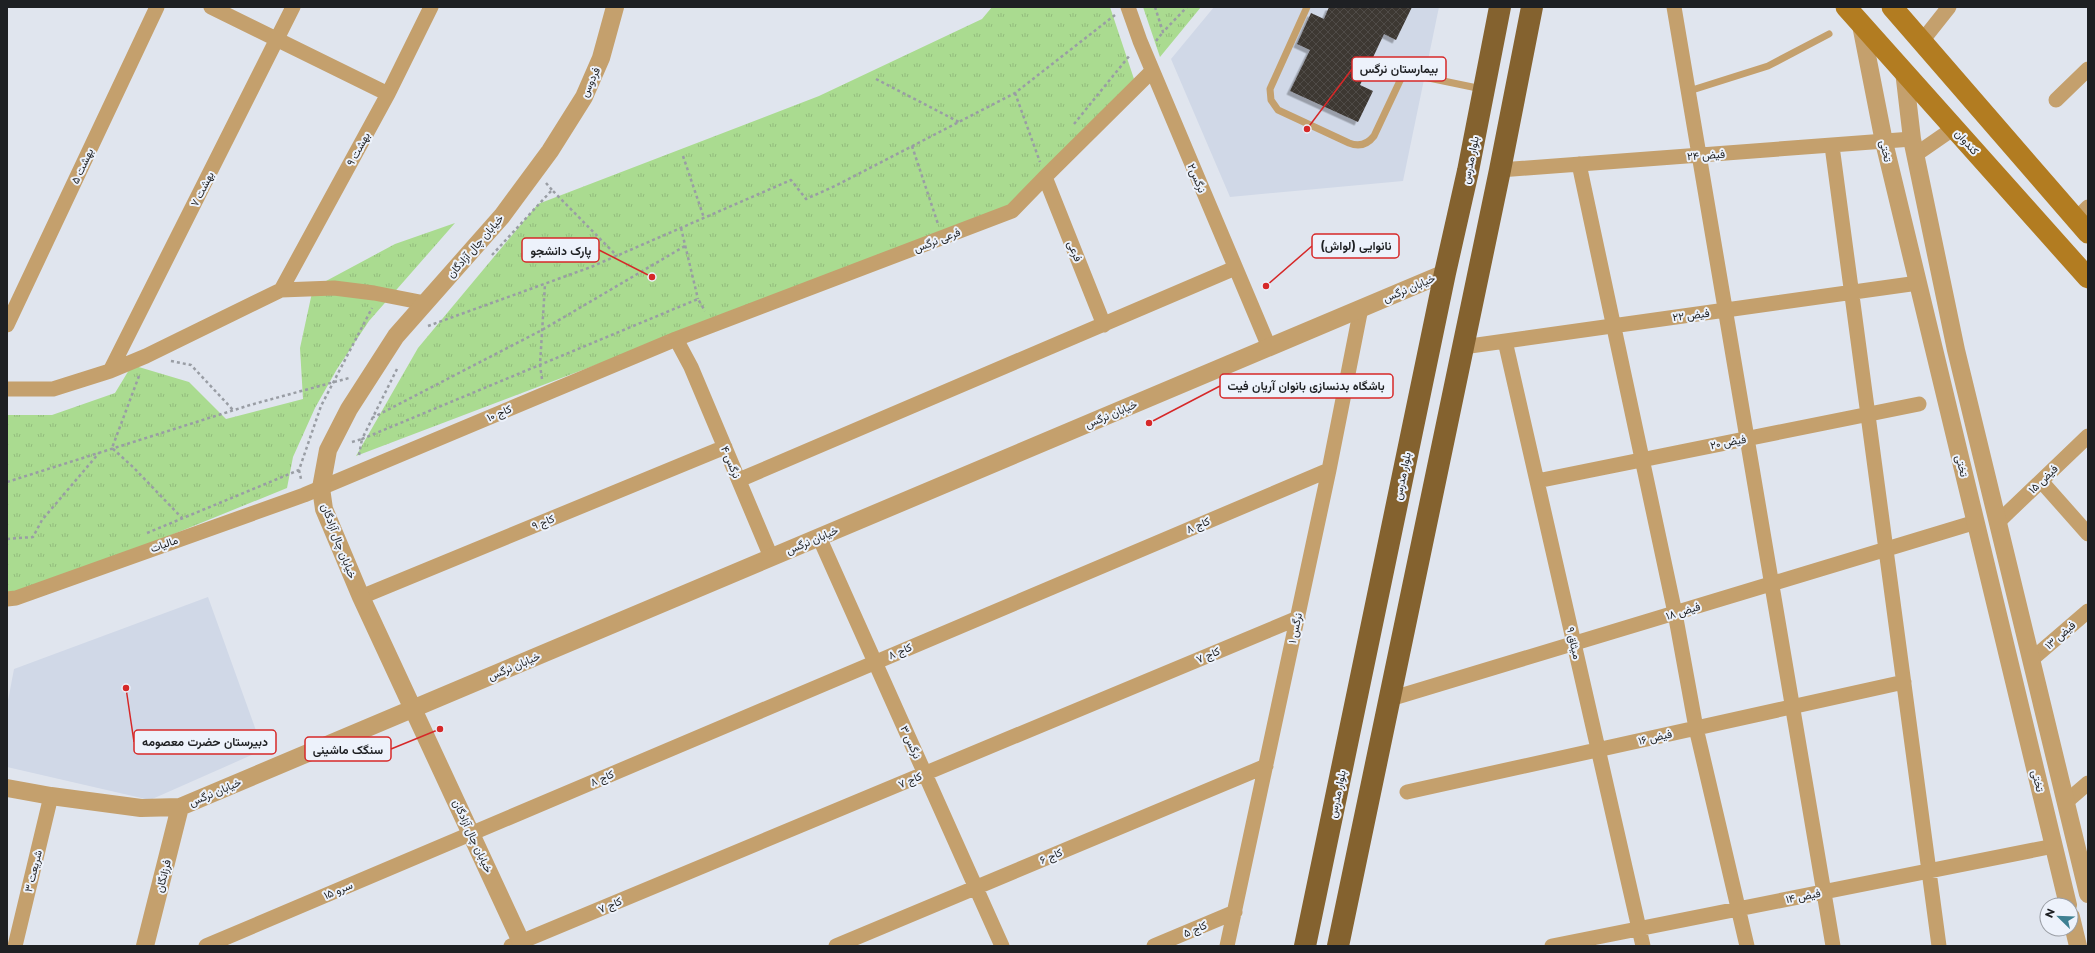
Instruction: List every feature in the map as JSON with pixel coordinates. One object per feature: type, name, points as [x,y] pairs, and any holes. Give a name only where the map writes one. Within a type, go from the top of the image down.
[{"type":"highway","name":"بلوار مدرس","points":[[1305,946],[1445,273],[1468,171],[1500,7]]},
{"type":"highway","points":[[1338,946],[1500,170],[1532,7]]},
{"type":"main road","name":"کندوان","points":[[1846,7],[2088,277]]},
{"type":"main road","points":[[1892,7],[2084,220]]},
{"type":"street","name":"بهشت ۵","points":[[7,325],[157,7]]},
{"type":"street","points":[[211,7],[388,94]]},
{"type":"street","name":"بهشت ۷","points":[[110,371],[278,40],[293,7]]},
{"type":"street","name":"بهشت ۹","points":[[281,290],[388,94],[431,7]]},
{"type":"street","name":"فردوس","points":[[550,151],[584,97],[601,58],[615,7]]},
{"type":"street","points":[[1674,7],[1833,946]]},
{"type":"street","points":[[1922,41],[1949,7]]},
{"type":"street","name":"نرگس۲","points":[[1124,10],[1152,71],[1269,347]]},
{"type":"street","name":"تختی","points":[[1861,25],[1884,142],[2066,897]]},
{"type":"street","points":[[2056,100],[2088,69]]},
{"type":"street","name":"فرعی نرگس","points":[[676,338],[1012,211],[1045,176],[1152,71]]},
{"type":"street","name":"تختی","points":[[1904,71],[1914,147],[1956,350],[2088,894]]},
{"type":"street","points":[[1914,147],[1954,128]]},
{"type":"street","name":"فیض ۲۴","points":[[1500,170],[1884,142],[1914,147]]},
{"type":"street","points":[[1832,146],[1939,946]]},
{"type":"street","name":"خیابان چال آزادگان","points":[[518,945],[471,833],[361,597],[324,508],[321,488],[328,450],[349,409],[396,336],[502,216],[550,151]]},
{"type":"street","points":[[1579,164],[1675,613],[1696,728],[1747,946]]},
{"type":"street","name":"فرعی","points":[[1045,176],[1104,325]]},
{"type":"street","points":[[738,480],[1235,268]]},
{"type":"street","name":"خیابان نرگس","points":[[180,807],[1445,273]]},
{"type":"street","name":"فیض ۲۲","points":[[1463,347],[1918,283]]},
{"type":"street","points":[[7,389],[53,389],[110,371],[146,356],[281,290],[334,288],[374,293],[425,303]]},
{"type":"street","name":"نرگس ۱","points":[[1227,946],[1329,470],[1360,308]]},
{"type":"street","name":"نرگس ۴","points":[[676,338],[691,367],[771,557]]},
{"type":"street","name":"کاج ۱۰","points":[[321,488],[676,338]]},
{"type":"street","name":"میثاق ۹","points":[[1505,341],[1643,946]]},
{"type":"street","name":"فیض ۲۰","points":[[1537,481],[1868,413],[1919,404]]},
{"type":"street","name":"فیض ۱۵","points":[[1998,522],[2088,436]]},
{"type":"street","name":"کاج ۹","points":[[361,597],[725,447]]},
{"type":"street","name":"کاج ۸","points":[[471,833],[1329,470]]},
{"type":"street","points":[[2041,481],[2088,534]]},
{"type":"street","name":"مالیات","points":[[7,599],[16,598],[321,488]]},
{"type":"street","name":"فیض ۱۸","points":[[1390,698],[1976,522]]},
{"type":"street","name":"نرگس ۳","points":[[819,537],[1002,946]]},
{"type":"street","points":[[1994,598],[2015,593]]},
{"type":"street","name":"فیض ۱۳","points":[[2031,660],[2088,611]]},
{"type":"street","name":"کاج ۷","points":[[518,945],[1298,618]]},
{"type":"street","name":"فیض ۱۶","points":[[1407,792],[1904,682]]},
{"type":"street","name":"کاج ۶","points":[[836,946],[1266,766]]},
{"type":"street","points":[[2066,802],[2088,783]]},
{"type":"street","points":[[7,788],[51,796],[141,808],[180,807]]},
{"type":"street","name":"شریعت ۳","points":[[15,946],[51,796]]},
{"type":"street","name":"فرزانگان","points":[[145,946],[180,807]]},
{"type":"street","name":"سرو ۱۵","points":[[206,946],[471,833]]},
{"type":"street","name":"فیض ۱۴","points":[[1552,946],[2054,846]]},
{"type":"street","name":"کاج ۵","points":[[1154,946],[1235,912]]},
{"type":"lane","points":[[1307,7],[1270,88],[1271,100],[1278,110],[1348,143],[1360,146],[1370,141],[1374,136],[1406,68],[1424,77],[1484,90]]},
{"type":"lane","points":[[1689,91],[1768,66],[1829,34]]},
{"type":"path","points":[[1155,7],[1163,32],[1187,7]]},
{"type":"path","points":[[432,321],[426,327],[617,256],[791,180],[806,199],[1015,93],[1124,10]]},
{"type":"path","points":[[1070,130],[1133,52]]},
{"type":"path","points":[[876,79],[960,122]]},
{"type":"path","points":[[1015,93],[1041,165],[1046,159]]},
{"type":"path","points":[[912,146],[939,228],[944,237]]},
{"type":"path","points":[[683,156],[704,218]]},
{"type":"path","points":[[489,258],[552,190],[617,256]]},
{"type":"path","points":[[681,228],[698,299],[707,316]]},
{"type":"path","points":[[371,418],[542,330],[685,246]]},
{"type":"path","points":[[544,394],[540,365],[545,284]]},
{"type":"path","points":[[328,450],[362,439],[698,299]]},
{"type":"path","points":[[140,536],[300,470],[321,406],[372,308],[365,307]]},
{"type":"path","points":[[112,448],[146,356],[191,365],[234,411]]},
{"type":"path","points":[[356,474],[362,439],[388,382],[400,363]]},
{"type":"path","points":[[7,482],[112,448],[334,381],[372,374]]},
{"type":"path","points":[[112,448],[133,467],[183,518],[190,535]]},
{"type":"path","points":[[7,539],[33,537],[42,520],[100,452]]},
{"type":"shaded area","points":[[1214,7],[1439,7],[1403,181],[1230,197],[1171,59]]},
{"type":"shaded area","points":[[208,597],[263,750],[150,800],[7,767],[7,706],[14,669]]},
{"type":"green space","points":[[992,7],[1110,7],[1135,82],[1012,207],[356,456],[418,348],[538,204],[819,96],[982,19]]},
{"type":"green space","points":[[1143,7],[1201,7],[1160,57]]},
{"type":"green space","points":[[455,223],[369,321],[337,369],[315,408],[293,457],[287,488],[16,598],[7,596],[7,415],[52,415],[115,393],[132,365],[189,382],[226,419],[303,399],[300,348],[313,288],[395,244]]},
{"type":"building","points":[[1329,7],[1412,7],[1396,40],[1384,34],[1360,85],[1373,91],[1358,122],[1290,91],[1310,50],[1297,44],[1311,13],[1324,19]]},
{"type":"place","name":"بیمارستان نرگس","points":[[1307,129]]},
{"type":"place","name":"پارک دانشجو","points":[[652,277]]},
{"type":"place","name":"نانوایی (لواش)","points":[[1266,286]]},
{"type":"place","name":"باشگاه بدنسازی بانوان آریان فیت","points":[[1149,423]]},
{"type":"place","name":"دبیرستان حضرت معصومه","points":[[126,688]]},
{"type":"place","name":"سنگک ماشینی","points":[[440,729]]}]
